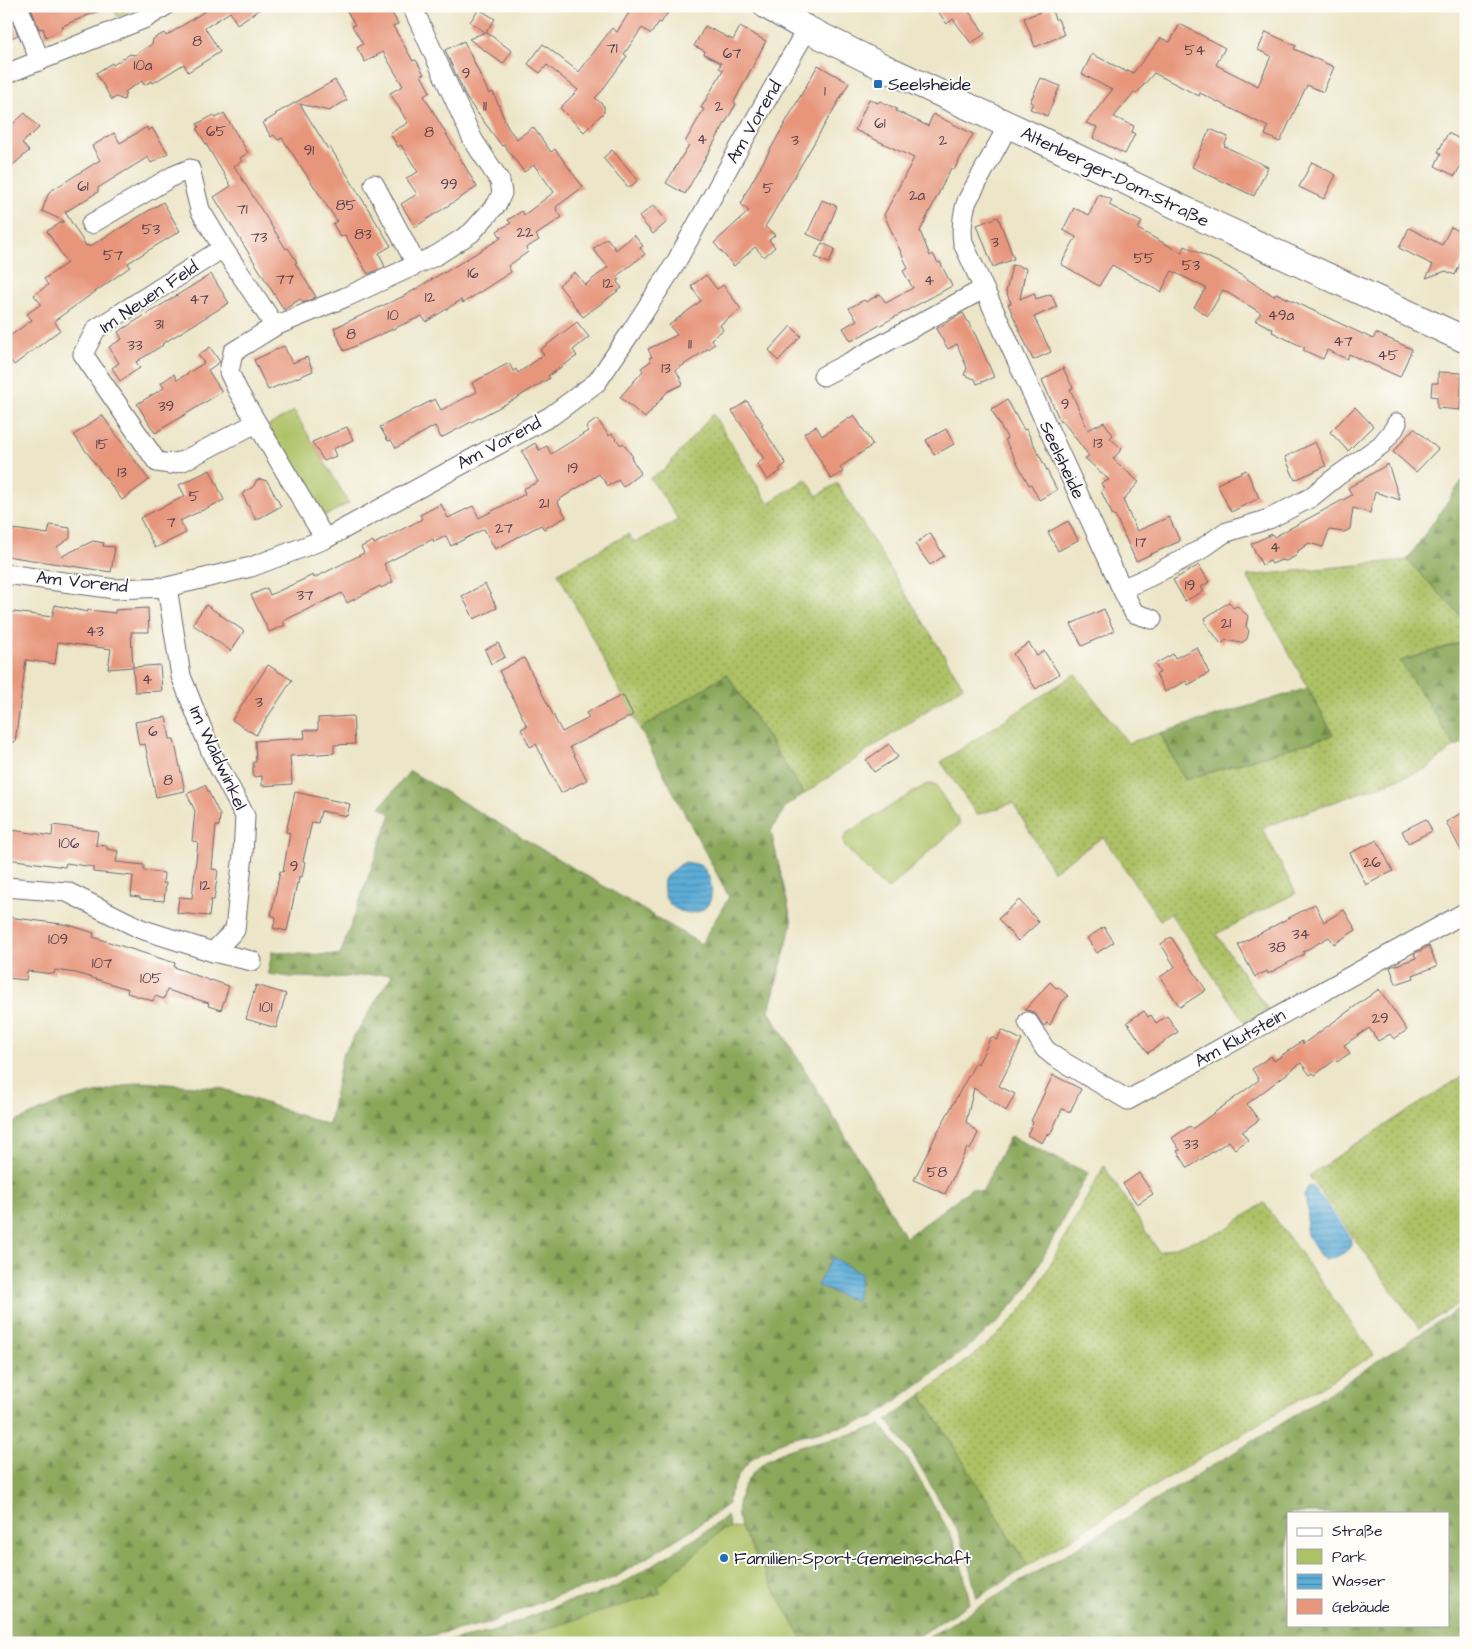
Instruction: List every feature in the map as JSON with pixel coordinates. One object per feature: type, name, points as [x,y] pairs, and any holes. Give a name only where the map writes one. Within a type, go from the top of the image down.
[{"type":"main road","name":"Altenberger-Dom-Straße","points":[[767,6],[807,29],[1008,126],[1039,139],[1216,225],[1466,340]]},
{"type":"street","points":[[18,6],[40,61]]},
{"type":"street","points":[[6,74],[146,18],[165,6]]},
{"type":"street","points":[[325,539],[256,423],[229,372],[233,352],[275,326],[346,297],[437,255],[471,233],[497,204],[502,193],[500,181],[476,144],[412,6]]},
{"type":"street","name":"Am Vorend","points":[[6,574],[115,589],[167,587],[251,568],[325,539],[551,416],[597,382],[631,332],[675,264],[807,29]]},
{"type":"street","name":"Seelsheide","points":[[1008,126],[967,201],[961,229],[963,243],[1134,613],[1152,619]]},
{"type":"street","points":[[90,224],[173,176],[190,169],[200,210],[275,326]]},
{"type":"street","points":[[374,184],[416,264]]},
{"type":"street","name":"Im Neuen Feld","points":[[223,248],[96,329],[84,354],[157,462],[170,464],[183,460],[256,423]]},
{"type":"street","points":[[823,376],[983,289]]},
{"type":"street","points":[[1122,589],[1200,550],[1224,533],[1269,519],[1310,498],[1381,445],[1397,423]]},
{"type":"street","name":"Im Waldwinkel","points":[[167,587],[181,676],[212,754],[245,816],[235,930],[213,952]]},
{"type":"street","points":[[6,887],[67,892],[141,929],[213,952],[252,961]]},
{"type":"street","name":"Am Klutstein","points":[[1028,1022],[1045,1049],[1055,1057],[1128,1100],[1466,912]]},
{"type":"green space","points":[[111,6],[143,6],[118,17]]},
{"type":"green space","points":[[294,411],[349,503],[325,516],[318,509],[268,426]]},
{"type":"green space","points":[[713,414],[768,503],[806,479],[817,496],[837,483],[963,686],[804,794],[727,674],[640,729],[558,573],[628,534],[633,541],[638,541],[678,520],[650,478],[664,470]]},
{"type":"green space","points":[[1466,475],[1466,621],[1407,560]]},
{"type":"green space","points":[[1407,560],[1466,621],[1466,641],[1401,661],[1455,746],[1426,769],[1262,828],[1296,893],[1216,934],[1268,1010],[1246,1024],[1170,913],[1160,920],[1103,837],[1053,871],[1013,803],[977,815],[941,762],[1075,674],[1128,743],[1160,733],[1185,780],[1333,734],[1247,576]]},
{"type":"green space","points":[[1466,641],[1466,742],[1455,746],[1400,661]]},
{"type":"green space","points":[[727,674],[804,794],[786,806],[771,831],[792,923],[769,1011],[881,1195],[905,1238],[972,1188],[982,1192],[1010,1136],[1088,1173],[1026,1289],[999,1321],[967,1348],[873,1418],[786,1439],[751,1459],[740,1473],[730,1492],[728,1504],[691,1530],[616,1577],[558,1595],[489,1623],[396,1643],[6,1643],[6,1126],[63,1101],[140,1082],[221,1088],[329,1125],[342,1056],[393,973],[334,978],[290,977],[268,974],[272,951],[296,954],[340,955],[391,814],[380,807],[410,771],[701,944],[729,897],[640,729]]},
{"type":"green space","points":[[1308,688],[1333,735],[1185,780],[1160,733]]},
{"type":"green space","points":[[931,784],[936,786],[959,821],[959,825],[890,888],[885,888],[845,847],[843,841],[847,833],[925,785]]},
{"type":"green space","points":[[1466,1074],[1466,1300],[1419,1328],[1309,1176]]},
{"type":"green space","points":[[1104,1166],[1159,1252],[1221,1232],[1264,1203],[1374,1355],[1149,1489],[1028,1566],[922,1395],[982,1348],[1023,1309],[1034,1294]]},
{"type":"green space","points":[[1466,1304],[1466,1643],[919,1643],[1278,1426]]},
{"type":"green space","points":[[922,1395],[1028,1566],[977,1598],[959,1534],[917,1461],[887,1420]]},
{"type":"green space","points":[[881,1425],[911,1465],[952,1537],[963,1571],[970,1603],[907,1643],[804,1643],[740,1527],[738,1511],[740,1496],[753,1472],[779,1454],[793,1448],[865,1431]]},
{"type":"green space","points":[[727,1516],[730,1528],[722,1530],[659,1586],[661,1593],[502,1643],[438,1643],[492,1632],[560,1604],[595,1595],[620,1585],[696,1538]]},
{"type":"green space","name":"Familien-Sport-Gemeinschaft","points":[[740,1527],[804,1643],[502,1643],[661,1593],[658,1586],[722,1530]]},
{"type":"water","points":[[685,862],[704,868],[710,881],[711,895],[708,904],[701,910],[693,913],[683,912],[674,908],[664,892],[666,877]]},
{"type":"water","points":[[1312,1186],[1348,1233],[1351,1240],[1351,1245],[1346,1252],[1325,1260],[1307,1235],[1308,1210],[1304,1195],[1308,1187]]},
{"type":"water","points":[[832,1257],[861,1274],[856,1301],[817,1286]]},
{"type":"building","points":[[6,6],[18,35],[6,40]]},
{"type":"building","points":[[30,6],[108,7],[62,26],[63,29],[46,37],[43,28],[39,29]]},
{"type":"building","points":[[213,6],[265,6],[237,24],[230,12],[205,28],[220,52],[188,72],[184,64],[153,83],[152,81],[144,85],[142,81],[126,91],[124,100],[116,97],[112,100],[96,73],[130,54],[135,55],[152,44],[153,39],[164,33],[166,36]]},
{"type":"building","points":[[344,6],[388,6],[398,24],[393,26],[413,61],[416,60],[424,74],[421,75],[430,92],[424,96],[477,187],[415,227],[401,204],[417,194],[406,178],[418,172],[401,145],[398,147],[390,133],[408,123],[390,93],[403,86],[383,52],[365,62],[357,48],[363,44],[352,26],[355,25]]},
{"type":"building","points":[[633,6],[672,6],[651,34],[642,28],[624,54],[627,56],[604,89],[595,98],[604,106],[604,112],[584,132],[560,108],[578,90],[547,65],[540,73],[528,64],[543,44],[579,72],[612,28],[617,32]]},
{"type":"building","points":[[934,6],[970,6],[967,9],[985,34],[971,43],[953,19],[947,24]]},
{"type":"building","points":[[1051,8],[1055,19],[1058,19],[1064,35],[1035,47],[1024,18]]},
{"type":"building","points":[[479,9],[495,19],[486,32],[512,51],[503,64],[469,39],[485,32],[470,22]]},
{"type":"building","points":[[1180,24],[1225,48],[1216,65],[1258,86],[1271,56],[1258,50],[1266,32],[1296,46],[1294,49],[1334,67],[1323,92],[1307,85],[1280,142],[1265,135],[1268,127],[1200,93],[1199,96],[1154,73],[1137,93],[1134,92],[1114,117],[1134,126],[1132,132],[1135,134],[1125,154],[1093,138],[1097,127],[1086,123],[1112,90],[1082,74],[1092,54],[1127,72],[1128,70],[1133,73],[1161,38],[1170,42]]},
{"type":"building","points":[[705,26],[733,40],[740,27],[766,41],[734,102],[736,104],[685,194],[666,183],[689,145],[685,142],[704,109],[701,108],[723,70],[719,68],[721,63],[704,54],[705,51],[694,46]]},
{"type":"building","points":[[464,41],[489,94],[493,92],[508,128],[517,139],[533,127],[551,152],[555,149],[583,187],[556,207],[556,210],[562,217],[536,235],[539,240],[526,248],[528,252],[508,266],[511,272],[463,303],[461,300],[426,322],[422,316],[344,351],[334,328],[404,296],[501,238],[497,231],[511,223],[508,220],[522,211],[524,215],[554,192],[534,165],[524,172],[467,99],[445,50]]},
{"type":"building","points":[[818,65],[849,83],[765,227],[775,235],[769,240],[775,247],[764,257],[755,247],[734,266],[714,243],[749,211],[741,204],[744,196]]},
{"type":"building","points":[[1041,78],[1060,86],[1047,116],[1030,109],[1033,103],[1030,102]]},
{"type":"building","points":[[335,80],[347,100],[329,111],[300,104],[328,149],[330,147],[391,246],[379,253],[385,267],[368,274],[345,235],[341,237],[333,224],[337,221],[282,138],[278,140],[274,135],[271,137],[263,123],[275,114]]},
{"type":"building","points":[[869,99],[878,103],[880,101],[928,126],[933,114],[973,134],[954,170],[951,168],[920,231],[930,256],[933,254],[938,263],[940,262],[952,286],[851,341],[843,328],[857,320],[849,308],[864,300],[866,302],[880,294],[886,303],[913,288],[903,271],[908,268],[884,215],[914,158],[855,130]]},
{"type":"building","points":[[25,113],[39,128],[22,143],[29,151],[6,171],[6,126],[8,128]]},
{"type":"building","points":[[224,113],[248,153],[240,158],[242,161],[234,166],[286,249],[288,248],[297,262],[295,263],[316,297],[303,303],[300,299],[284,310],[214,197],[231,186],[197,129],[199,127],[197,124],[214,115],[216,118]]},
{"type":"building","points":[[147,127],[148,131],[152,128],[168,153],[151,163],[148,157],[98,188],[98,192],[65,212],[86,246],[88,245],[89,247],[163,202],[180,231],[128,263],[130,267],[54,321],[60,330],[14,365],[6,355],[6,339],[32,320],[27,314],[41,304],[34,295],[48,285],[44,279],[67,263],[47,231],[64,221],[42,211],[49,192],[100,160],[92,146],[114,133],[120,143]]},
{"type":"building","points":[[1210,129],[1228,137],[1224,146],[1268,167],[1254,196],[1192,167]]},
{"type":"building","points":[[1448,133],[1466,142],[1466,155],[1455,176],[1435,166],[1441,153],[1438,152]]},
{"type":"building","points":[[612,150],[638,180],[629,188],[603,158]]},
{"type":"building","points":[[1312,162],[1336,175],[1324,199],[1299,187]]},
{"type":"building","points":[[1099,194],[1112,200],[1109,205],[1142,222],[1138,229],[1182,253],[1185,246],[1228,267],[1274,296],[1276,293],[1373,339],[1376,333],[1412,349],[1400,377],[1349,354],[1347,359],[1327,350],[1323,359],[1303,350],[1305,348],[1272,332],[1273,329],[1255,320],[1261,313],[1223,290],[1208,316],[1194,307],[1206,288],[1172,271],[1161,292],[1112,265],[1099,286],[1061,264],[1076,237],[1063,230],[1074,208],[1089,215]]},
{"type":"building","points":[[822,200],[837,206],[823,241],[807,234]]},
{"type":"building","points":[[654,205],[667,222],[653,234],[639,217]]},
{"type":"building","points":[[998,217],[1014,259],[993,267],[977,225]]},
{"type":"building","points":[[1451,227],[1466,234],[1466,252],[1455,275],[1446,271],[1426,278],[1433,265],[1399,248],[1409,228],[1442,245]]},
{"type":"building","points":[[634,235],[643,246],[640,248],[645,254],[617,276],[619,279],[617,282],[622,288],[583,317],[559,285],[575,272],[585,285],[608,267],[593,249],[607,238],[616,250]]},
{"type":"building","points":[[822,243],[835,249],[829,263],[815,257]]},
{"type":"building","points":[[1012,265],[1026,268],[1020,299],[1034,293],[1036,299],[1051,294],[1057,307],[1034,317],[1051,352],[1033,360],[1008,304],[1011,303],[1006,292]]},
{"type":"building","points":[[211,274],[229,303],[136,362],[140,368],[120,381],[112,368],[119,363],[109,347],[122,339],[118,332]]},
{"type":"building","points":[[706,275],[717,289],[723,285],[741,309],[720,325],[723,330],[711,339],[715,344],[676,370],[683,384],[667,392],[645,418],[620,397],[643,371],[641,368],[651,361],[649,358],[652,357],[648,349],[677,335],[669,325],[701,301],[691,286]]},
{"type":"building","points":[[963,313],[976,336],[994,377],[977,384],[975,379],[964,375],[967,368],[957,344],[948,349],[936,329]]},
{"type":"building","points":[[577,322],[589,337],[573,350],[577,356],[548,376],[550,378],[515,399],[441,438],[435,426],[396,448],[391,440],[388,441],[380,427],[435,399],[441,410],[477,392],[472,383],[509,363],[513,371],[516,369],[518,373],[544,355],[540,350]]},
{"type":"building","points":[[791,326],[801,336],[778,361],[769,350]]},
{"type":"building","points":[[284,346],[292,363],[307,357],[313,371],[268,390],[254,360]]},
{"type":"building","points":[[210,347],[220,362],[208,370],[222,392],[155,433],[137,404],[164,388],[161,383],[174,374],[177,380],[204,363],[198,355]]},
{"type":"building","points":[[1063,368],[1073,388],[1070,389],[1088,430],[1104,422],[1113,435],[1110,438],[1122,449],[1113,459],[1139,482],[1123,500],[1137,531],[1169,517],[1180,541],[1136,561],[1115,515],[1113,516],[1101,491],[1104,489],[1101,483],[1109,480],[1085,458],[1089,456],[1062,420],[1060,421],[1042,380]]},
{"type":"building","points":[[1438,372],[1462,373],[1460,410],[1437,408],[1437,397],[1431,396],[1432,383],[1438,383]]},
{"type":"building","points":[[1007,400],[1024,430],[1026,429],[1057,490],[1039,500],[1008,446],[1005,439],[1007,438],[991,409]]},
{"type":"building","points":[[747,401],[786,464],[779,469],[781,471],[767,480],[757,464],[764,459],[732,411]]},
{"type":"building","points":[[1355,407],[1373,426],[1348,451],[1330,432]]},
{"type":"building","points":[[102,415],[149,480],[122,500],[74,435]]},
{"type":"building","points":[[854,415],[873,445],[840,467],[843,472],[831,479],[804,433],[816,426],[822,436]]},
{"type":"building","points":[[597,419],[609,436],[612,434],[621,445],[623,443],[641,473],[623,487],[618,480],[608,486],[599,474],[557,501],[566,517],[544,529],[541,525],[495,549],[484,529],[451,546],[446,536],[434,542],[433,539],[384,564],[393,582],[381,588],[380,586],[347,603],[342,593],[283,621],[285,625],[269,632],[251,595],[267,588],[270,595],[313,575],[314,578],[364,553],[361,547],[373,541],[374,544],[422,519],[420,515],[441,504],[448,518],[473,506],[479,518],[525,494],[523,489],[538,482],[522,451],[535,443],[539,450],[547,446],[551,454],[588,431],[586,427]]},
{"type":"building","points":[[347,427],[353,440],[333,449],[336,456],[324,461],[312,442]]},
{"type":"building","points":[[1414,428],[1438,449],[1416,472],[1393,452]]},
{"type":"building","points":[[946,429],[954,444],[934,455],[926,440]]},
{"type":"building","points":[[1315,442],[1326,466],[1295,480],[1285,457]]},
{"type":"building","points":[[1388,464],[1400,500],[1375,492],[1370,513],[1353,508],[1350,529],[1344,532],[1329,530],[1323,547],[1309,543],[1298,551],[1296,556],[1286,561],[1281,560],[1272,564],[1270,561],[1262,565],[1251,544],[1272,534],[1274,537],[1352,495],[1348,488]]},
{"type":"building","points":[[210,470],[224,500],[180,521],[186,533],[155,548],[140,518],[185,496],[179,485]]},
{"type":"building","points":[[1246,470],[1259,498],[1231,512],[1217,484]]},
{"type":"building","points":[[260,479],[267,481],[281,506],[256,520],[242,494],[254,486],[256,481]]},
{"type":"building","points":[[1068,521],[1078,540],[1058,551],[1048,532]]},
{"type":"building","points":[[50,525],[70,528],[70,538],[57,547],[62,556],[93,541],[104,543],[103,546],[115,547],[111,572],[6,556],[6,531],[13,532],[13,529],[48,534]]},
{"type":"building","points":[[930,533],[944,556],[930,565],[915,544]]},
{"type":"building","points":[[1199,565],[1209,582],[1201,587],[1204,591],[1185,601],[1173,580]]},
{"type":"building","points":[[485,584],[497,608],[474,619],[462,596]]},
{"type":"building","points":[[1229,602],[1233,608],[1237,606],[1248,616],[1246,626],[1249,631],[1247,639],[1241,643],[1226,640],[1221,644],[1204,621],[1206,620],[1205,618]]},
{"type":"building","points":[[55,605],[87,612],[88,610],[115,613],[115,610],[148,608],[149,632],[131,632],[133,667],[108,669],[111,649],[58,642],[55,664],[26,660],[15,742],[6,742],[6,611],[52,617]]},
{"type":"building","points":[[206,605],[244,631],[231,651],[192,624]]},
{"type":"building","points":[[1104,609],[1114,631],[1082,646],[1071,624]]},
{"type":"building","points":[[498,643],[505,657],[491,664],[485,650]]},
{"type":"building","points":[[1029,643],[1037,656],[1044,651],[1059,674],[1036,689],[1013,654]]},
{"type":"building","points":[[1197,647],[1209,673],[1188,685],[1186,681],[1165,692],[1156,674],[1160,673],[1155,664],[1173,654],[1175,658]]},
{"type":"building","points":[[524,658],[562,732],[589,718],[586,713],[623,695],[633,715],[570,747],[587,780],[561,793],[536,744],[530,747],[521,729],[527,726],[499,671]]},
{"type":"building","points":[[160,665],[162,691],[135,692],[133,667]]},
{"type":"building","points":[[268,665],[292,680],[256,735],[232,720]]},
{"type":"building","points":[[353,716],[355,744],[334,745],[334,753],[290,756],[292,784],[262,786],[262,776],[253,777],[253,762],[256,762],[255,741],[305,738],[304,730],[318,730],[318,718]]},
{"type":"building","points":[[166,717],[170,739],[174,739],[185,791],[156,797],[145,744],[139,745],[135,722]]},
{"type":"building","points":[[889,744],[898,757],[874,772],[866,760]]},
{"type":"building","points":[[205,785],[220,815],[219,826],[216,826],[212,869],[218,870],[214,900],[211,900],[209,916],[177,913],[179,897],[192,898],[198,842],[192,841],[195,811],[187,794]]},
{"type":"building","points":[[295,792],[350,804],[347,816],[321,811],[318,823],[312,822],[303,861],[305,862],[302,877],[299,876],[297,883],[287,931],[273,928],[276,917],[271,915],[280,871],[283,872],[290,833],[286,832]]},
{"type":"building","points":[[1466,810],[1466,860],[1446,822]]},
{"type":"building","points":[[1426,819],[1432,831],[1408,843],[1402,831]]},
{"type":"building","points":[[53,825],[98,831],[96,845],[107,846],[107,849],[118,851],[116,862],[144,865],[144,871],[164,873],[163,883],[166,883],[164,901],[140,899],[140,897],[131,896],[133,876],[93,872],[93,867],[66,863],[65,867],[8,859],[12,830],[52,836]]},
{"type":"building","points":[[1377,840],[1393,871],[1366,885],[1350,853]]},
{"type":"building","points":[[1019,900],[1039,922],[1018,941],[998,919]]},
{"type":"building","points":[[1315,904],[1324,922],[1344,910],[1356,930],[1334,944],[1329,937],[1303,952],[1304,954],[1268,974],[1267,971],[1255,977],[1238,945]]},
{"type":"building","points":[[8,917],[69,925],[94,933],[93,937],[175,963],[174,967],[229,986],[221,1010],[208,1006],[209,1003],[167,990],[164,999],[155,996],[153,1001],[127,993],[128,989],[76,973],[55,970],[54,974],[27,971],[26,980],[6,978]]},
{"type":"building","points":[[1104,927],[1114,942],[1097,953],[1087,938]]},
{"type":"building","points":[[1171,937],[1206,990],[1180,1007],[1160,977],[1175,967],[1161,944]]},
{"type":"building","points":[[1429,946],[1437,966],[1413,975],[1414,978],[1396,984],[1390,967],[1416,958],[1414,954]]},
{"type":"building","points":[[1050,982],[1068,996],[1060,1004],[1050,1025],[1047,1023],[1044,1026],[1034,1012],[1025,1010]]},
{"type":"building","points":[[256,985],[286,994],[276,1028],[246,1019]]},
{"type":"building","points":[[1379,989],[1407,1030],[1394,1039],[1390,1034],[1378,1041],[1369,1028],[1344,1045],[1350,1053],[1337,1062],[1335,1060],[1315,1075],[1313,1073],[1310,1075],[1301,1063],[1247,1104],[1259,1120],[1242,1132],[1248,1140],[1235,1149],[1229,1141],[1188,1168],[1177,1151],[1180,1150],[1172,1138],[1190,1126],[1192,1129],[1259,1080],[1252,1069],[1271,1056],[1274,1061],[1302,1041],[1303,1044]]},
{"type":"building","points":[[1144,1011],[1148,1017],[1151,1015],[1156,1023],[1167,1016],[1178,1032],[1148,1053],[1127,1022]]},
{"type":"building","points":[[1002,1030],[1022,1040],[999,1086],[1015,1094],[1006,1111],[974,1088],[966,1122],[978,1133],[970,1150],[967,1148],[945,1194],[914,1180],[976,1062],[978,1064],[991,1037],[997,1040]]},
{"type":"building","points":[[1053,1075],[1081,1089],[1070,1112],[1062,1109],[1050,1135],[1047,1134],[1042,1143],[1027,1135],[1033,1122],[1031,1121]]},
{"type":"building","points":[[1139,1173],[1153,1194],[1137,1204],[1123,1184]]},
{"type":"place","name":"Seelsheide","points":[[878,84]]},
{"type":"place","name":"Familien-Sport-Gemeinschaft","points":[[724,1558]]}]
